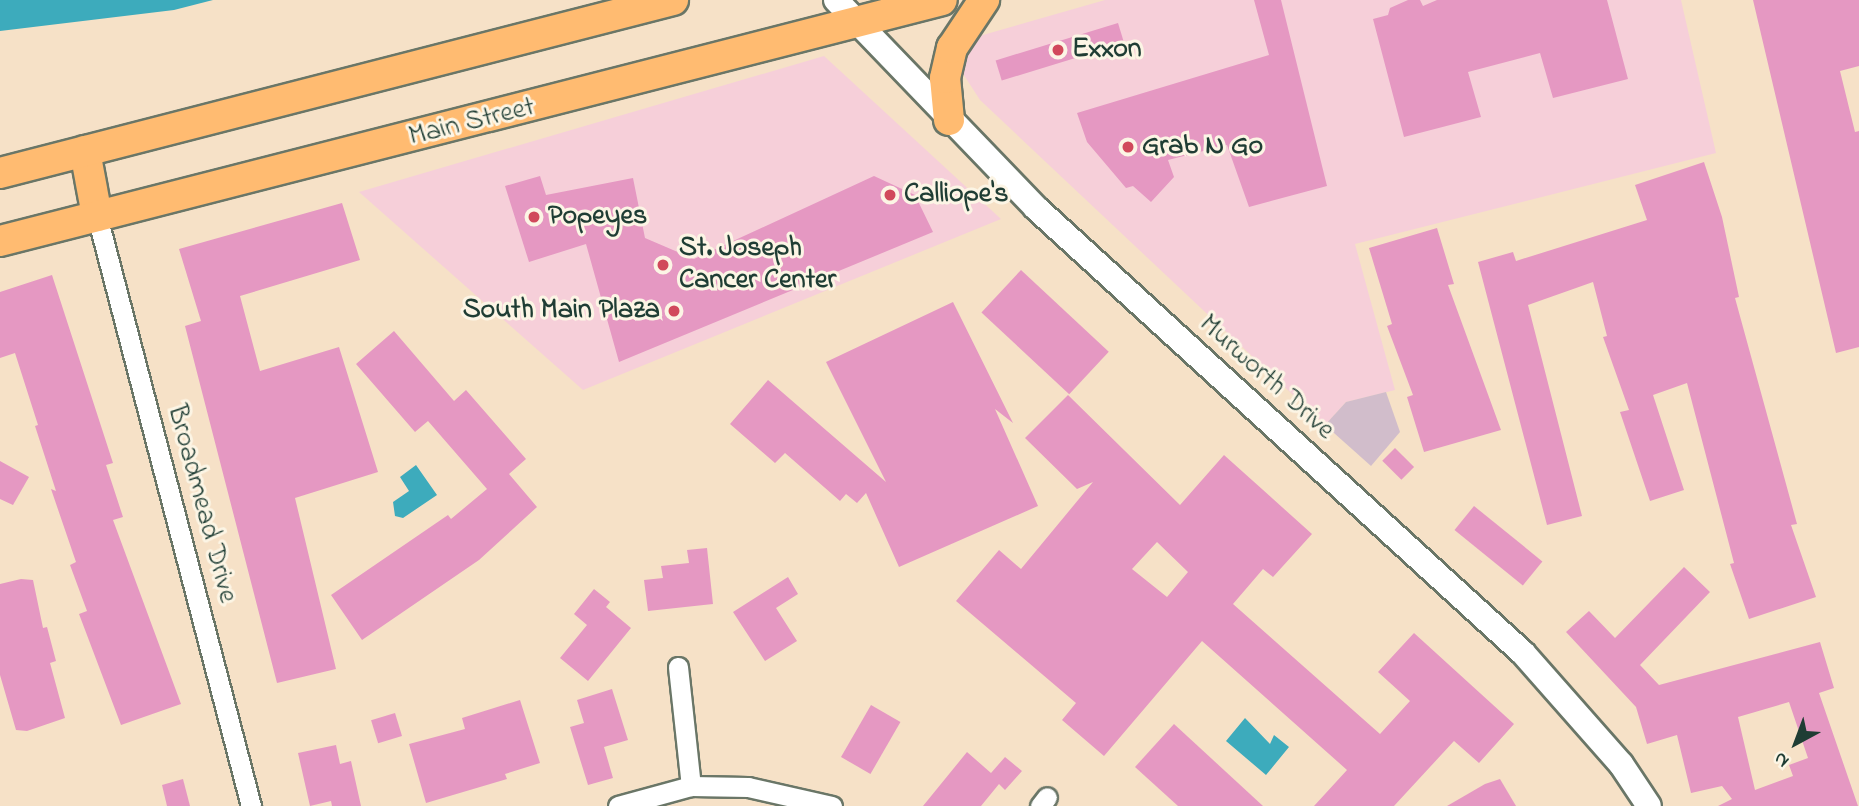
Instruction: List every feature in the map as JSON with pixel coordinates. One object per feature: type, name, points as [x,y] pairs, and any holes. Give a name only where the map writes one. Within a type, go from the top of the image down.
[{"type":"main road","name":"Main Street","points":[[0,241],[942,0]]},
{"type":"main road","points":[[949,120],[946,78],[952,48],[984,0]]},
{"type":"main road","points":[[0,173],[666,1]]},
{"type":"main road","points":[[85,151],[97,216]]},
{"type":"street","name":"Murworth Drive","points":[[836,0],[1036,208],[1523,653],[1612,754],[1649,806]]},
{"type":"street","name":"Broadmead Drive","points":[[97,216],[251,806]]},
{"type":"street","points":[[678,667],[691,786]]},
{"type":"street","points":[[618,806],[691,786],[748,788],[832,806]]},
{"type":"shaded area","points":[[1105,0],[1681,0],[1716,153],[1355,244],[1395,390],[1346,402],[1325,425],[980,100],[960,69],[969,39]]},
{"type":"shaded area","points":[[824,56],[1001,219],[583,390],[359,192]]},
{"type":"shaded area","points":[[1386,392],[1400,432],[1371,466],[1325,425],[1346,402]]},
{"type":"water","points":[[0,0],[213,0],[174,10],[0,31]]},
{"type":"water","points":[[416,465],[437,495],[403,518],[395,516],[393,502],[409,491],[400,477]]},
{"type":"water","points":[[1245,718],[1270,744],[1274,735],[1289,747],[1266,775],[1226,741]]},
{"type":"building","points":[[1254,0],[1281,0],[1327,186],[1249,207],[1227,145],[1168,160],[1174,177],[1151,202],[1133,186],[1126,188],[1087,142],[1077,113],[1269,55]]},
{"type":"building","points":[[1408,0],[1420,0],[1423,6],[1437,0],[1607,0],[1628,79],[1553,98],[1540,53],[1468,72],[1481,117],[1404,137],[1373,19],[1388,15],[1390,8]]},
{"type":"building","points":[[1753,0],[1859,0],[1859,66],[1840,71],[1855,132],[1859,131],[1859,347],[1836,353]]},
{"type":"building","name":"Exxon","points":[[1118,23],[1124,43],[1002,81],[996,60]]},
{"type":"building","points":[[1704,162],[1722,217],[1739,297],[1735,298],[1797,524],[1791,525],[1816,597],[1749,619],[1730,564],[1734,563],[1687,383],[1653,395],[1684,490],[1650,501],[1620,412],[1629,410],[1603,337],[1607,336],[1593,282],[1528,305],[1582,516],[1547,525],[1478,262],[1513,252],[1516,261],[1647,220],[1635,185]]},
{"type":"building","name":"South Main Plaza","points":[[540,176],[546,195],[633,178],[645,238],[694,259],[874,176],[915,195],[933,232],[619,362],[586,244],[529,262],[505,186]]},
{"type":"building","points":[[342,203],[360,260],[240,296],[260,371],[339,347],[378,472],[295,498],[336,669],[277,683],[185,326],[201,321],[179,249]]},
{"type":"building","points":[[1437,228],[1454,284],[1448,285],[1501,430],[1424,452],[1407,397],[1413,395],[1387,326],[1392,324],[1369,248]]},
{"type":"building","points":[[1021,270],[1109,352],[1069,394],[981,312]]},
{"type":"building","points":[[52,275],[113,463],[106,465],[123,517],[113,520],[181,704],[121,725],[79,614],[87,611],[70,565],[76,562],[51,489],[56,491],[15,353],[0,358],[0,292]]},
{"type":"building","points":[[953,302],[1013,423],[995,409],[1038,506],[899,567],[866,493],[857,503],[846,494],[840,501],[785,453],[775,463],[730,424],[768,380],[886,482],[826,362]]},
{"type":"building","points":[[394,331],[454,401],[466,390],[526,459],[509,474],[537,507],[479,560],[362,640],[331,595],[448,515],[451,519],[487,489],[428,421],[415,432],[356,364]]},
{"type":"building","points":[[1068,395],[1180,505],[1224,455],[1312,534],[1273,577],[1263,569],[1233,604],[1380,734],[1410,701],[1378,672],[1414,633],[1514,724],[1479,763],[1454,741],[1394,806],[1314,806],[1347,770],[1202,641],[1104,756],[1062,720],[1076,703],[956,601],[999,550],[1021,569],[1093,482],[1077,489],[1025,438]],"holes":[[[1157,542],[1188,572],[1167,597],[1132,569]]]},
{"type":"building","points":[[1395,448],[1414,467],[1401,480],[1382,461]]},
{"type":"building","points":[[0,461],[29,477],[13,505],[0,499]]},
{"type":"building","points":[[1474,506],[1542,561],[1523,585],[1454,530]]},
{"type":"building","points":[[707,548],[713,604],[648,611],[644,580],[663,578],[661,566],[689,563],[687,550]]},
{"type":"building","points":[[1684,567],[1710,592],[1640,665],[1659,685],[1820,642],[1834,688],[1819,693],[1858,806],[1718,806],[1732,799],[1722,786],[1691,793],[1677,735],[1647,744],[1636,707],[1566,632],[1589,611],[1615,638]],"holes":[[[1789,702],[1808,758],[1789,765],[1793,776],[1755,790],[1738,717]]]},
{"type":"building","points":[[788,577],[798,594],[776,608],[797,641],[765,661],[733,612]]},
{"type":"building","points":[[21,579],[33,580],[43,628],[47,627],[56,661],[50,663],[65,718],[27,731],[16,730],[0,675],[0,584]]},
{"type":"building","points":[[594,589],[610,602],[606,607],[631,628],[588,681],[560,658],[587,625],[574,614]]},
{"type":"building","points":[[612,689],[628,740],[604,747],[613,778],[588,785],[570,727],[584,723],[577,700]]},
{"type":"building","points":[[520,700],[540,763],[505,774],[507,779],[426,803],[409,744],[465,729],[462,718]]},
{"type":"building","points":[[871,705],[900,722],[870,774],[841,757]]},
{"type":"building","points":[[395,713],[402,736],[378,743],[371,720]]},
{"type":"building","points":[[1174,724],[1263,806],[1178,806],[1135,767]]},
{"type":"building","points":[[336,745],[340,764],[351,761],[361,806],[332,806],[331,801],[310,806],[298,753]]},
{"type":"building","points":[[967,752],[991,773],[1005,757],[1022,771],[1005,790],[999,784],[981,806],[923,806]]},
{"type":"building","points":[[183,779],[190,806],[167,806],[162,785]]},
{"type":"building","points":[[1500,779],[1516,806],[1447,806],[1485,784]]},
{"type":"place","name":"Exxon","points":[[1058,50]]},
{"type":"place","name":"Grab N Go","points":[[1128,147]]},
{"type":"place","name":"Calliope's","points":[[890,195]]},
{"type":"place","name":"Popeyes","points":[[534,217]]},
{"type":"place","name":"St. Joseph Cancer Center","points":[[663,265]]},
{"type":"place","name":"South Main Plaza","points":[[674,311]]}]
